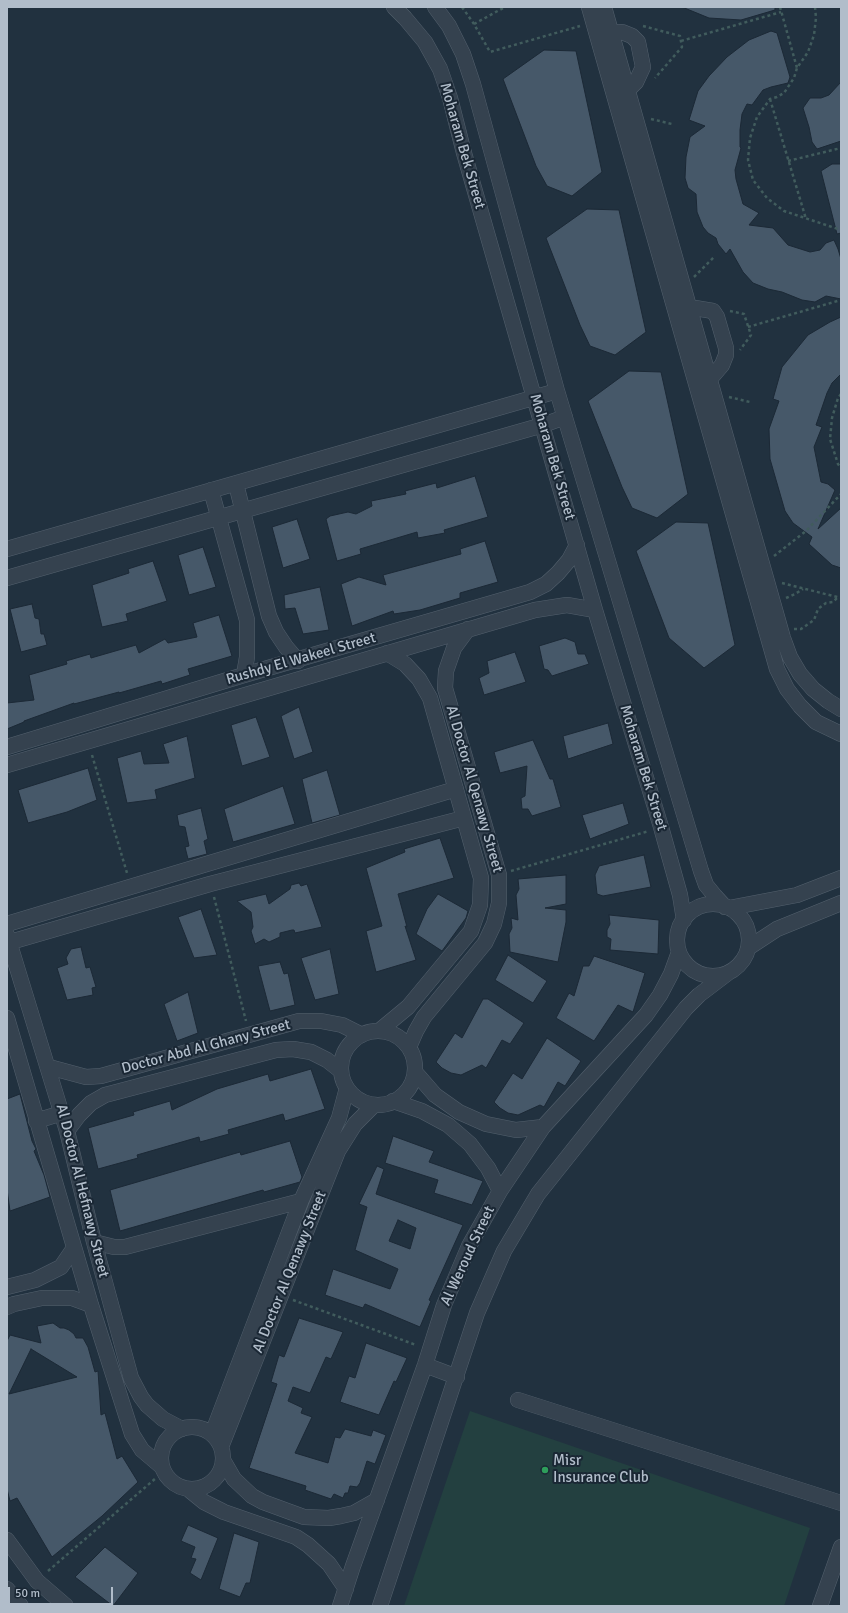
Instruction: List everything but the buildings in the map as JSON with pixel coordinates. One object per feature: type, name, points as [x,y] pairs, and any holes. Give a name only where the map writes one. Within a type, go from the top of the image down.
[{"type":"street","name":"Moharam Bek Street","points":[[394,7],[406,18],[425,42],[440,69],[450,98],[464,153],[595,610],[661,827],[680,895],[684,920]]},
{"type":"street","name":"Moharam Bek Street","points":[[435,7],[449,26],[463,54],[473,84],[557,392],[701,871],[706,885],[727,907]]},
{"type":"street","points":[[590,7],[777,669],[787,689],[800,706],[816,722],[840,730]]},
{"type":"street","points":[[604,7],[764,572],[790,657],[800,674],[813,689],[841,709]]},
{"type":"street","points":[[612,33],[622,32],[632,36],[638,42],[643,67],[636,82],[628,90]]},
{"type":"street","points":[[689,307],[713,311],[717,317],[726,348],[726,355],[722,365],[710,379]]},
{"type":"street","points":[[7,549],[534,397],[557,392]]},
{"type":"street","points":[[7,578],[543,425],[565,417]]},
{"type":"street","points":[[236,484],[269,616],[276,632],[298,661]]},
{"type":"street","points":[[211,490],[247,620],[247,657],[244,675]]},
{"type":"street","name":"Rushdy El Wakeel Street","points":[[7,747],[244,675],[298,661],[530,592],[546,584],[558,573],[569,560],[577,545]]},
{"type":"street","points":[[530,592],[535,610]]},
{"type":"street","name":"Rushdy El Wakeel Street","points":[[7,765],[535,610],[567,605],[581,606],[595,610]]},
{"type":"street","name":"Al Doctor Al Qenawy Street","points":[[409,1047],[424,1017],[485,943],[494,924],[499,903],[500,875],[445,688],[446,671],[454,648],[468,629]]},
{"type":"street","name":"Al Doctor Al Qenawy Street","points":[[379,1031],[408,1007],[471,931],[480,905],[481,878],[471,838],[430,698],[419,679],[405,664],[387,653]]},
{"type":"street","points":[[816,722],[824,713],[828,701]]},
{"type":"street","points":[[7,924],[456,789]]},
{"type":"street","points":[[8,940],[210,884],[464,818]]},
{"type":"street","points":[[471,838],[488,832]]},
{"type":"street","points":[[727,907],[739,915],[746,925],[748,932],[748,948],[741,963],[728,973],[715,976],[703,975],[688,966],[679,952],[678,935],[684,920],[689,914],[702,906],[710,905],[727,907],[769,902],[797,895],[841,878]]},
{"type":"street","points":[[748,948],[777,929],[841,902]]},
{"type":"street","name":"Al Doctor Al Hefnawy Street","points":[[8,940],[49,1067],[62,1113],[94,1242],[131,1378],[147,1405],[155,1413],[182,1429]]},
{"type":"street","name":"Al Weroud Street","points":[[340,1606],[425,1365],[444,1305],[467,1252],[500,1191],[543,1127],[646,1015],[667,981],[679,952]]},
{"type":"street","name":"Al Weroud Street","points":[[380,1606],[477,1313],[504,1252],[538,1194],[686,1008],[699,995],[728,973]]},
{"type":"street","name":"Al Doctor Al Hefnawy Street","points":[[7,1018],[91,1306],[132,1434],[142,1450],[163,1469]]},
{"type":"street","name":"Doctor Abd Al Ghany Street","points":[[49,1067],[86,1077],[101,1076],[299,1021],[321,1021],[342,1025],[362,1034]]},
{"type":"street","points":[[379,1031],[391,1033],[401,1038],[409,1047],[414,1059],[415,1072],[411,1084],[404,1094],[386,1104],[374,1105],[353,1095],[347,1088],[342,1071],[342,1060],[346,1050],[353,1041],[362,1034],[379,1031]]},
{"type":"street","name":"Doctor Abd Al Ghany Street","points":[[67,1131],[79,1115],[91,1103],[105,1095],[276,1050],[293,1049],[311,1052],[327,1060],[342,1071]]},
{"type":"street","points":[[415,1072],[435,1095],[459,1112],[486,1124],[516,1130],[543,1127]]},
{"type":"street","name":"Al Doctor Al Qenawy Street","points":[[212,1434],[301,1201],[339,1118],[347,1088]]},
{"type":"street","points":[[393,1101],[422,1111],[448,1125],[470,1144],[488,1168],[500,1191]]},
{"type":"street","name":"Al Doctor Al Qenawy Street","points":[[222,1454],[281,1296],[338,1151],[356,1124],[374,1105]]},
{"type":"street","points":[[36,1121],[62,1113]]},
{"type":"street","points":[[94,1242],[114,1247],[125,1247],[301,1201]]},
{"type":"street","points":[[7,1287],[35,1280],[61,1267],[74,1248]]},
{"type":"street","points":[[7,1308],[14,1304],[42,1298],[72,1298],[91,1306]]},
{"type":"street","points":[[425,1365],[457,1377]]},
{"type":"street","points":[[518,1400],[841,1503]]},
{"type":"street","points":[[346,1589],[329,1564],[308,1545],[296,1537],[224,1512],[204,1502],[188,1489],[173,1483],[163,1469],[161,1459],[164,1444],[175,1432],[182,1429],[198,1427],[212,1434],[234,1479],[252,1496],[263,1502],[304,1517],[329,1518],[341,1516],[366,1507],[377,1500]]},
{"type":"street","points":[[188,1489],[202,1487],[214,1480],[221,1467],[222,1454]]},
{"type":"street","points":[[7,1540],[37,1581],[66,1606]]},
{"type":"street","points":[[820,1606],[841,1547]]},
{"type":"street","points":[[387,1588],[388,1606]]},
{"type":"street","points":[[7,1589],[21,1606]]},
{"type":"path","points":[[462,7],[474,24],[490,52],[594,22]]},
{"type":"path","points":[[474,24],[505,7]]},
{"type":"path","points":[[780,7],[797,68]]},
{"type":"path","points":[[815,7],[816,18],[814,35],[808,52],[797,68],[794,78],[784,93],[770,99],[757,117],[750,138],[748,160],[753,180],[767,198],[784,211],[841,230]]},
{"type":"path","points":[[681,41],[781,12]]},
{"type":"path","points":[[770,99],[806,219]]},
{"type":"path","points":[[635,115],[672,124]]},
{"type":"path","points":[[788,161],[841,148]]},
{"type":"path","points":[[684,287],[714,257]]},
{"type":"path","points":[[748,327],[841,300]]},
{"type":"path","points":[[714,394],[750,402]]},
{"type":"path","points":[[841,394],[838,398],[832,418],[830,439],[838,464],[841,468]]},
{"type":"path","points":[[839,598],[764,572],[841,494]]},
{"type":"path","points":[[779,622],[788,629],[801,629],[814,620],[818,609],[839,598]]},
{"type":"path","points":[[88,741],[132,887]]},
{"type":"path","points":[[500,875],[661,827]]},
{"type":"path","points":[[210,884],[250,1035]]},
{"type":"path","points":[[281,1296],[430,1350]]},
{"type":"path","points":[[37,1581],[163,1469]]},
{"type":"green space","name":"Misr Insurance Club","points":[[470,1411],[810,1528],[784,1606],[404,1606]]},
{"type":"place","name":"Misr Insurance Club","points":[[545,1470]]}]
